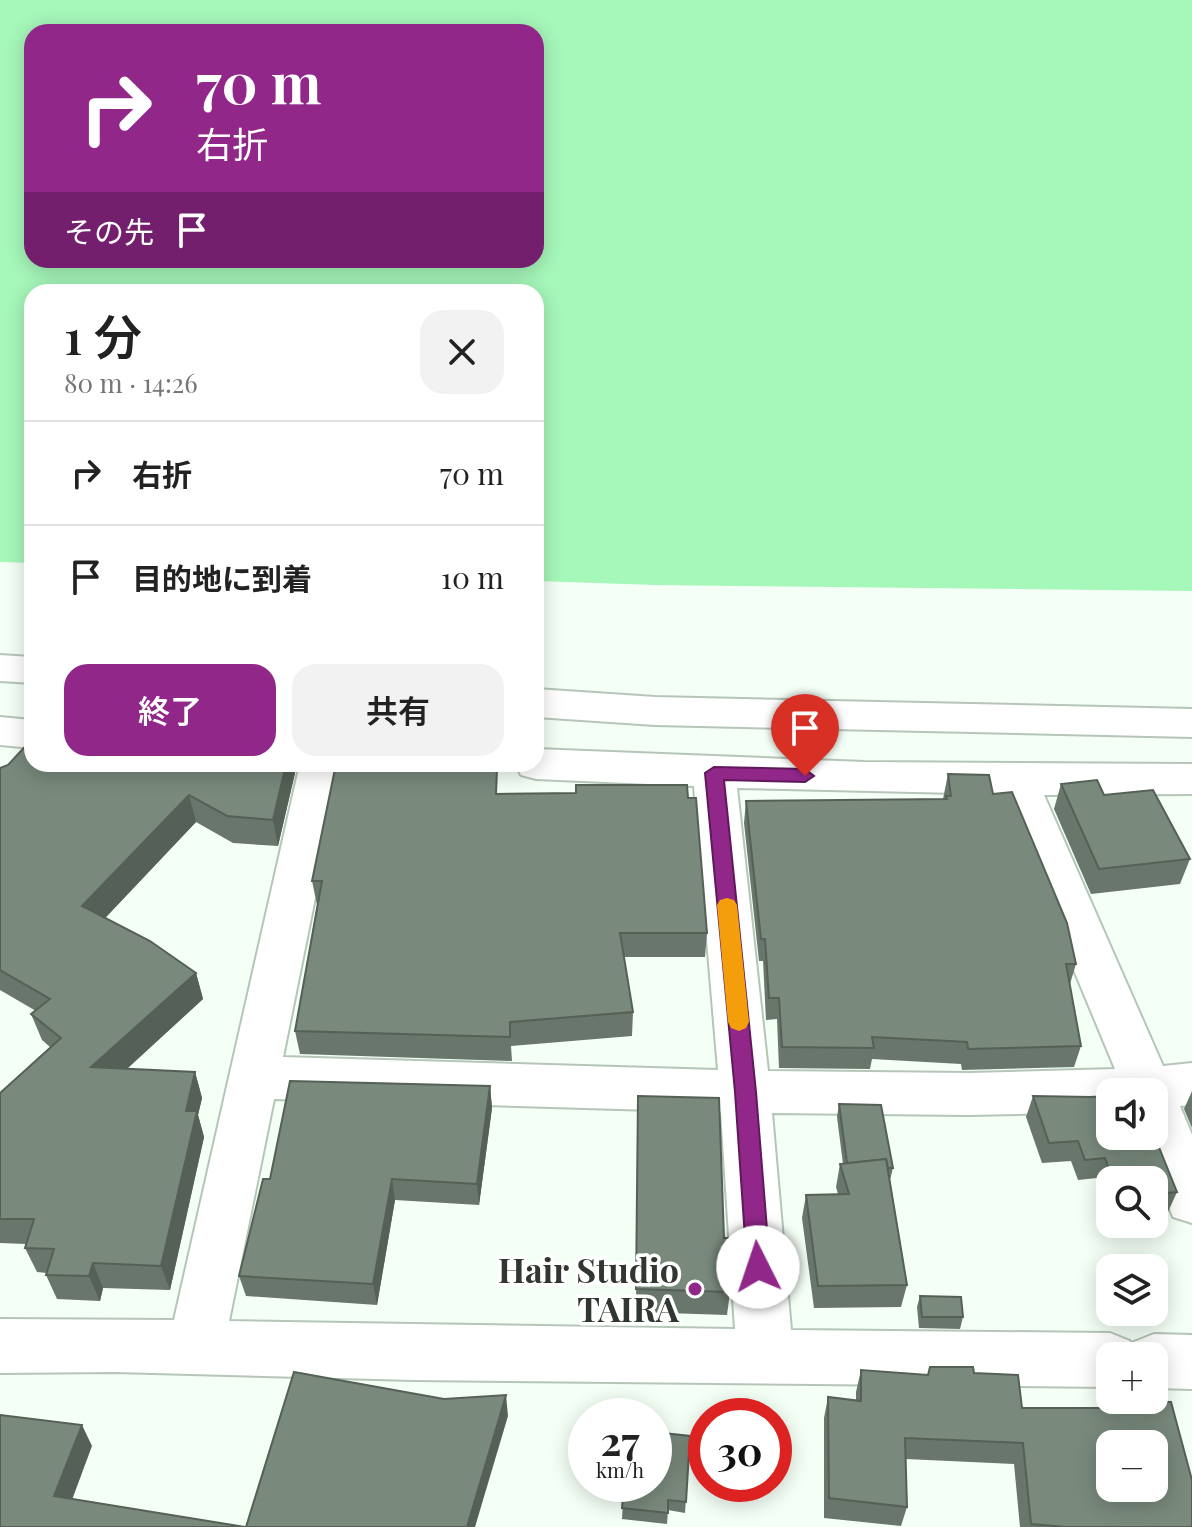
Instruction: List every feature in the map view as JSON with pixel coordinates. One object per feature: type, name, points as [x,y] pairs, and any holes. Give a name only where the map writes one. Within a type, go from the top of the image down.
[{"type":"street","points":[[0,668],[24,670]]},
{"type":"street","points":[[544,704],[655,711],[1192,723]]},
{"type":"street","points":[[544,764],[714,773],[1017,781],[1192,779]]},
{"type":"street","points":[[196,1346],[319,772]]},
{"type":"street","points":[[714,773],[745,1092],[765,1355]]},
{"type":"street","points":[[1017,781],[1155,1078]]},
{"type":"street","points":[[254,1077],[745,1092],[1096,1093]]},
{"type":"street","points":[[1168,1116],[1192,1200]]},
{"type":"street","points":[[0,1346],[196,1346],[413,1353],[1096,1360]]},
{"type":"street","points":[[1168,1361],[1192,1362]]},
{"type":"shaded area","points":[[0,0],[1192,0],[1192,591],[544,581],[544,284],[24,284],[24,563],[0,562]]},
{"type":"building","points":[[24,748],[24,772],[284,772],[273,820],[227,816],[189,795],[82,906],[150,941],[196,973],[91,1067],[195,1072],[186,1111],[197,1111],[161,1266],[93,1263],[89,1276],[46,1275],[54,1249],[25,1248],[34,1219],[0,1219],[0,1093],[61,1038],[31,1014],[50,999],[0,970],[0,768],[8,765]]},
{"type":"building","points":[[334,772],[497,772],[496,794],[576,793],[576,785],[687,785],[688,798],[696,798],[707,933],[620,933],[633,1012],[510,1022],[510,1037],[295,1031],[322,881],[312,881]]},
{"type":"building","points":[[948,774],[989,775],[993,794],[1012,792],[1067,923],[1076,964],[1066,964],[1081,1046],[968,1049],[967,1042],[872,1037],[874,1048],[782,1047],[779,998],[769,998],[765,939],[761,939],[746,801],[947,799],[946,796],[951,796]]},
{"type":"building","points":[[1097,780],[1104,795],[1153,790],[1190,859],[1099,869],[1061,784]]},
{"type":"building","points":[[290,1081],[490,1086],[477,1184],[392,1179],[373,1284],[239,1276],[263,1179],[270,1179]]},
{"type":"building","points":[[638,1096],[719,1098],[724,1238],[728,1238],[730,1292],[636,1289]]},
{"type":"building","points":[[1033,1096],[1096,1097],[1096,1150],[1160,1150],[1167,1166],[1108,1166],[1105,1158],[1085,1160],[1078,1141],[1049,1143]]},
{"type":"building","points":[[839,1104],[881,1105],[893,1168],[888,1168],[886,1159],[847,1163]]},
{"type":"building","points":[[886,1159],[907,1285],[818,1286],[806,1195],[849,1194],[840,1164]]},
{"type":"building","points":[[1168,1170],[1177,1192],[1168,1193]]},
{"type":"building","points":[[920,1296],[961,1297],[963,1317],[922,1317]]},
{"type":"building","points":[[930,1367],[973,1367],[974,1373],[1018,1375],[1022,1408],[1096,1408],[1096,1414],[1168,1414],[1168,1402],[1171,1402],[1192,1480],[1192,1527],[1031,1524],[1023,1443],[905,1438],[907,1507],[829,1498],[828,1397],[861,1401],[861,1370],[928,1375]]},
{"type":"building","points":[[294,1372],[444,1399],[506,1395],[467,1527],[246,1527]]},
{"type":"building","points":[[0,1415],[82,1425],[54,1496],[245,1527],[0,1527]]},
{"type":"building","points":[[672,1434],[688,1436],[686,1502],[672,1500]]},
{"type":"building","points":[[622,1502],[668,1502],[668,1513],[622,1508]]},
{"type":"slow traffic","points":[[727,905],[739,1022]]},
{"type":"place","name":"Hair Studio TAIRA","points":[[695,1289]]},
{"type":"route","points":[[758,1267],[745,1092],[714,773],[805,776]]}]
